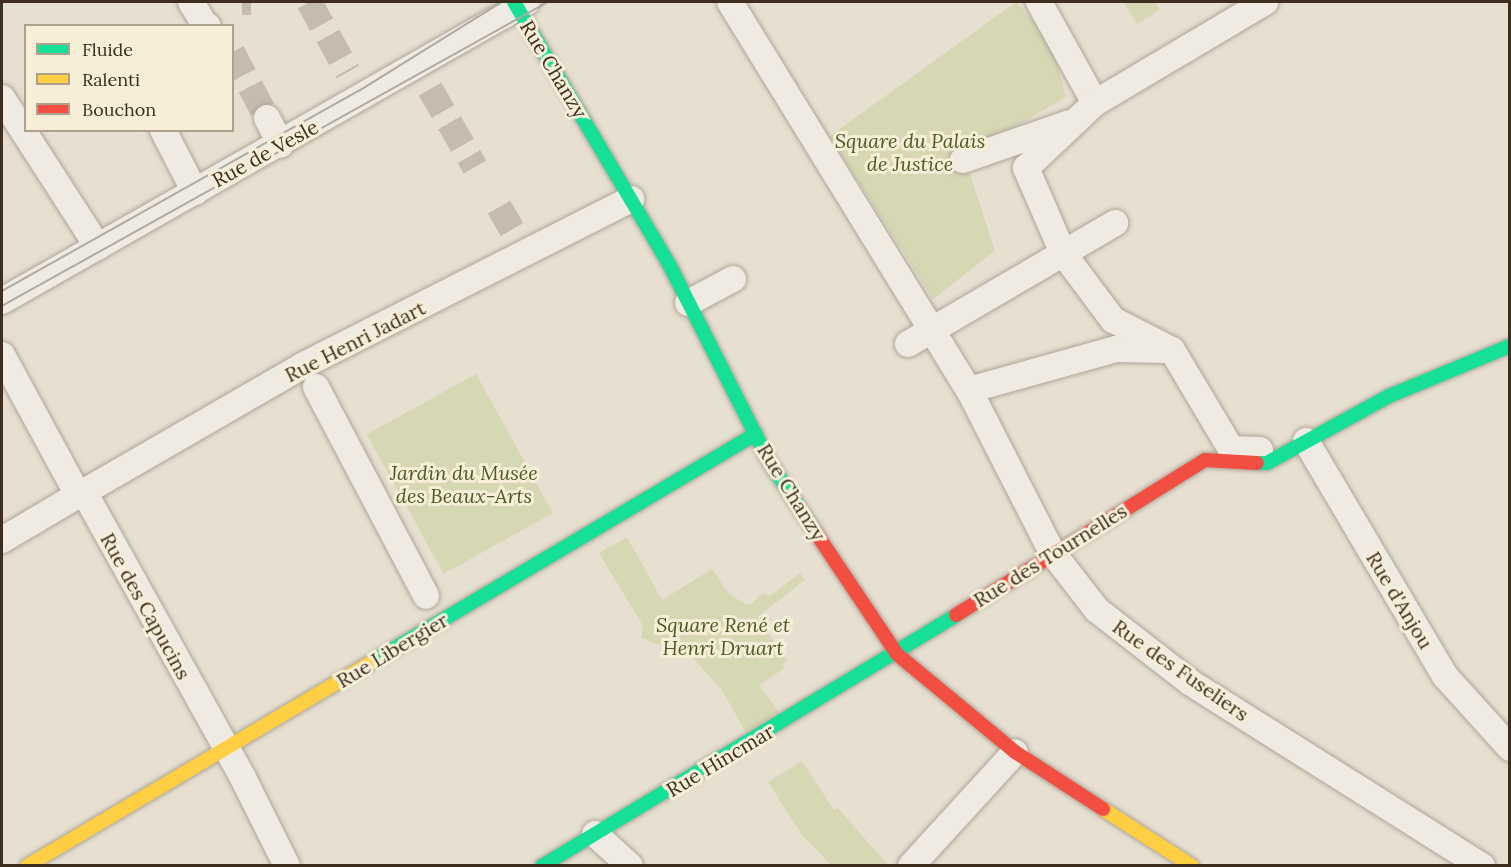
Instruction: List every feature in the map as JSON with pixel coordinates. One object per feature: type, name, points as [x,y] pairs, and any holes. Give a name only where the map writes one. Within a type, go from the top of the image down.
[{"type":"street","name":"Rue des Fuseliers","points":[[730,2],[969,390],[1002,461],[1052,552],[1097,610],[1191,683],[1482,866]]},
{"type":"street","points":[[963,160],[1086,112],[1265,2]]},
{"type":"street","name":"Rue de Vesle","points":[[2,301],[281,145],[520,4]]},
{"type":"street","name":"Rue Chanzy","points":[[520,4],[688,303],[770,463],[897,654],[1015,752],[1192,866]]},
{"type":"street","points":[[1041,5],[1086,112]]},
{"type":"street","points":[[2,98],[98,247]]},
{"type":"street","points":[[1086,112],[1026,168],[1063,253],[1113,320],[1172,350],[1231,448],[1259,447],[1268,463],[1389,396],[1509,348]]},
{"type":"street","points":[[267,118],[281,145]]},
{"type":"street","points":[[164,132],[195,192]]},
{"type":"street","name":"Rue Henri Jadart","points":[[2,540],[304,365],[520,245],[631,199]]},
{"type":"street","points":[[908,344],[1115,223]]},
{"type":"street","points":[[688,303],[734,279]]},
{"type":"street","points":[[969,390],[1116,349],[1172,350]]},
{"type":"street","name":"Rue des Capucins","points":[[2,355],[224,750],[243,778],[287,866]]},
{"type":"street","points":[[316,387],[426,596]]},
{"type":"street","name":"Rue Libergier","points":[[27,866],[756,434]]},
{"type":"street","name":"Rue d'Anjou","points":[[1306,441],[1445,676],[1509,748]]},
{"type":"street","name":"Rue des Tournelles","points":[[897,654],[1052,552],[1205,460],[1268,463]]},
{"type":"street","name":"Rue Hincmar","points":[[542,866],[897,654]]},
{"type":"street","points":[[911,866],[1015,752]]},
{"type":"street","points":[[595,834],[630,866]]},
{"type":"green space","name":"Square du Palais de Justice","points":[[1016,2],[1044,33],[1048,30],[1066,97],[1004,133],[967,165],[995,251],[933,299],[830,136]]},
{"type":"green space","points":[[1127,2],[1155,2],[1160,10],[1137,24],[1124,4]]},
{"type":"green space","name":"Jardin du Musée des Beaux-Arts","points":[[476,374],[553,513],[444,574],[367,435]]},
{"type":"green space","name":"Square René et Henri Druart","points":[[627,537],[662,600],[712,569],[728,593],[745,604],[752,604],[762,593],[770,596],[800,573],[805,580],[757,617],[787,660],[782,664],[785,668],[759,685],[779,712],[746,732],[721,689],[692,657],[641,638],[643,626],[599,553]]},
{"type":"green space","points":[[802,761],[834,810],[838,808],[888,865],[831,865],[802,835],[768,782]]},
{"type":"tunnel","points":[[242,2],[251,2]]},
{"type":"tunnel","points":[[309,2],[348,72]]},
{"type":"tunnel","points":[[234,56],[267,118]]},
{"type":"tunnel","points":[[430,89],[475,167]]},
{"type":"tunnel","points":[[499,207],[516,237]]},
{"type":"tram line","points":[[2,291],[359,91],[502,2]]},
{"type":"tram line","points":[[2,306],[548,2]]},
{"type":"traffic: fast","points":[[514,2],[669,264],[770,463],[814,530]]},
{"type":"traffic: fast","points":[[1257,463],[1267,463],[1389,396],[1510,346]]},
{"type":"traffic: fast","points":[[370,663],[756,434]]},
{"type":"traffic: fast","points":[[542,866],[956,615]]},
{"type":"traffic: slow","points":[[27,866],[370,663]]},
{"type":"traffic: slow","points":[[1103,809],[1192,866]]},
{"type":"traffic: jam","points":[[956,615],[1205,460],[1257,463]]},
{"type":"traffic: jam","points":[[814,530],[897,654],[1015,752],[1103,809]]}]
